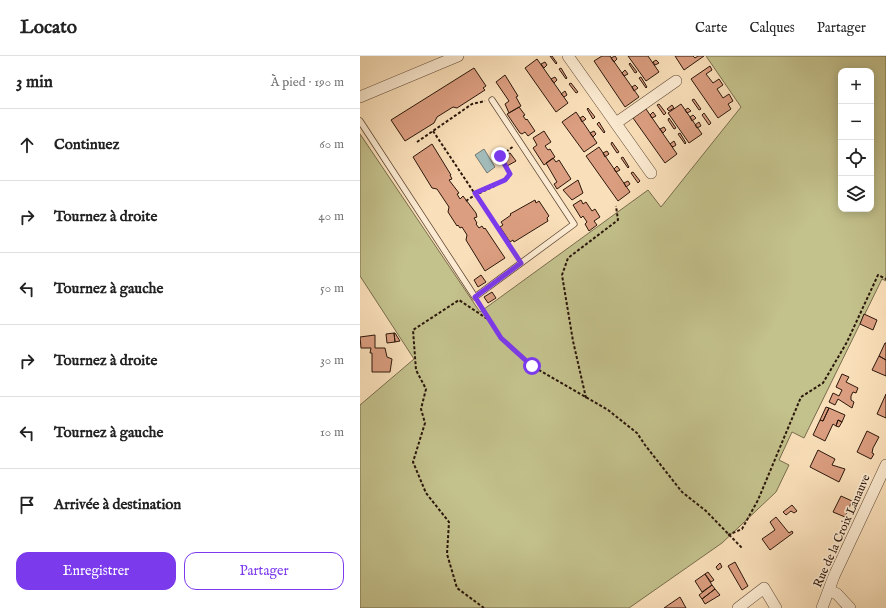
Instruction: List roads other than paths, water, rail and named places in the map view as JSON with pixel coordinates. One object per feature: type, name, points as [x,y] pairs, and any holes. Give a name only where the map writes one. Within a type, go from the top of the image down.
[{"type":"street","points":[[360,97],[458,56]]},
{"type":"street","points":[[568,56],[651,173]]},
{"type":"street","points":[[616,123],[676,81]]},
{"type":"street","name":"Rue de la Croix Lanauve","points":[[822,608],[886,465]]},
{"type":"street","points":[[738,608],[764,588],[776,608]]},
{"type":"street","points":[[829,590],[837,594],[850,608]]},
{"type":"lane","points":[[360,121],[475,297],[574,224],[492,100]]},
{"type":"water","points":[[484,149],[495,167],[487,173],[475,155]]}]
